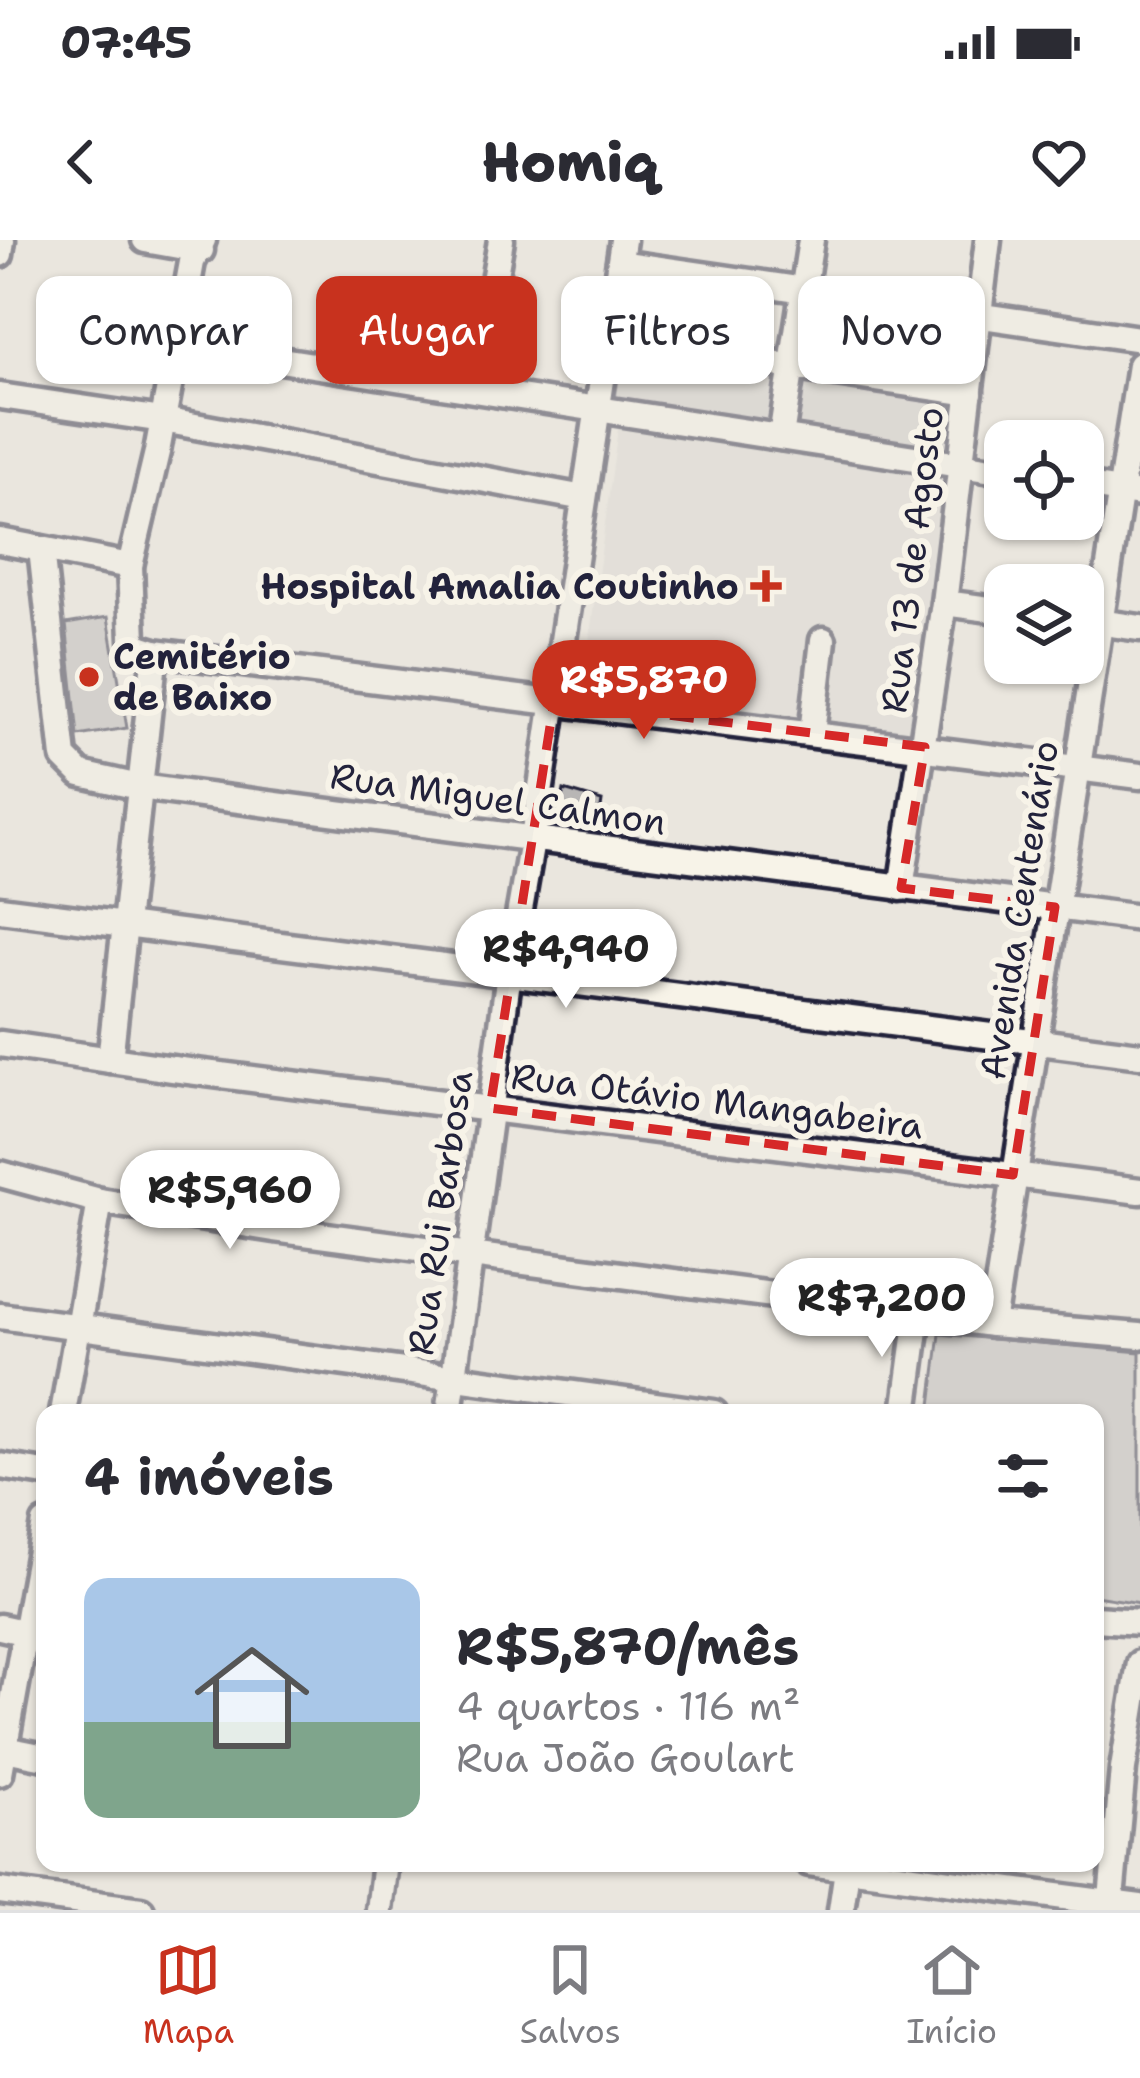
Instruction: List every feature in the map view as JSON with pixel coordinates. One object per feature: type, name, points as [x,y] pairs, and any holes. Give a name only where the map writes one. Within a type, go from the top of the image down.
[{"type":"street","points":[[0,254],[2,240]]},
{"type":"street","points":[[145,240],[194,248]]},
{"type":"street","points":[[476,387],[501,240]]},
{"type":"street","points":[[805,276],[811,240]]},
{"type":"street","name":"Rua 13 de Agosto","points":[[984,276],[988,240]]},
{"type":"street","points":[[622,252],[798,289]]},
{"type":"street","points":[[985,317],[1140,339]]},
{"type":"street","points":[[782,437],[798,325]]},
{"type":"street","points":[[292,361],[984,468]]},
{"type":"street","points":[[774,363],[970,393]]},
{"type":"street","name":"Avenida Centenário","points":[[1104,582],[1131,493],[1140,364]]},
{"type":"street","points":[[170,384],[130,566],[133,640],[139,647],[1140,776]]},
{"type":"street","name":"Rua Rui Barbosa","points":[[450,1404],[509,973],[601,384]]},
{"type":"street","name":"Rua 13 de Agosto","points":[[902,888],[925,747],[971,384]]},
{"type":"street","points":[[0,396],[163,420],[584,498]]},
{"type":"street","points":[[0,542],[130,566]]},
{"type":"street","name":"Rua Miguel Calmon","points":[[41,549],[64,757],[81,774],[140,787],[1140,918]]},
{"type":"street","points":[[944,603],[984,608]]},
{"type":"street","points":[[1104,623],[1140,628]]},
{"type":"street","points":[[812,733],[823,640]]},
{"type":"street","points":[[110,1060],[155,652]]},
{"type":"street","name":"Avenida Centenário","points":[[992,1324],[1078,766],[1086,684]]},
{"type":"street","points":[[0,909],[1140,1055]]},
{"type":"street","name":"Rua Otávio Mangabeira","points":[[0,1043],[1140,1191]]},
{"type":"street","points":[[0,1174],[100,1201],[471,1254],[918,1315],[1140,1336]]},
{"type":"street","points":[[65,1404],[100,1201]]},
{"type":"street","points":[[906,1404],[918,1315]]},
{"type":"street","points":[[0,1316],[645,1404]]},
{"type":"street","points":[[0,1466],[36,1472]]},
{"type":"street","points":[[1104,1620],[1140,1622]]},
{"type":"street","points":[[0,1627],[36,1636],[2,1757],[36,1757]]},
{"type":"street","points":[[1111,1907],[1132,1770],[1140,1663]]},
{"type":"street","points":[[379,1910],[384,1872]]},
{"type":"street","points":[[841,1910],[846,1872]]},
{"type":"street","points":[[886,1872],[1111,1907],[1140,1907]]},
{"type":"street","points":[[0,1891],[140,1910]]},
{"type":"highlighted area","points":[[554,701],[925,747],[901,888],[1055,907],[1013,1175],[490,1108]]},
{"type":"shaded area","points":[[774,372],[782,373],[773,427],[615,399],[617,384],[774,384]]},
{"type":"shaded area","points":[[798,381],[856,384],[963,401],[955,453],[790,426]]},
{"type":"shaded area","name":"Hospital Amalia Coutinho","points":[[619,421],[948,480],[918,735],[582,693]]},
{"type":"building","name":"Cemitério de Baixo","points":[[108,617],[127,728],[78,736],[66,624]]},
{"type":"building","points":[[564,790],[602,801],[598,830],[557,823]]},
{"type":"building","points":[[940,1334],[1140,1352],[1140,1603],[1104,1597],[1104,1404],[931,1404]]},
{"type":"place","name":"Hospital Amalia Coutinho","points":[[766,586]]},
{"type":"place","name":"Cemitério de Baixo","points":[[89,677]]}]
